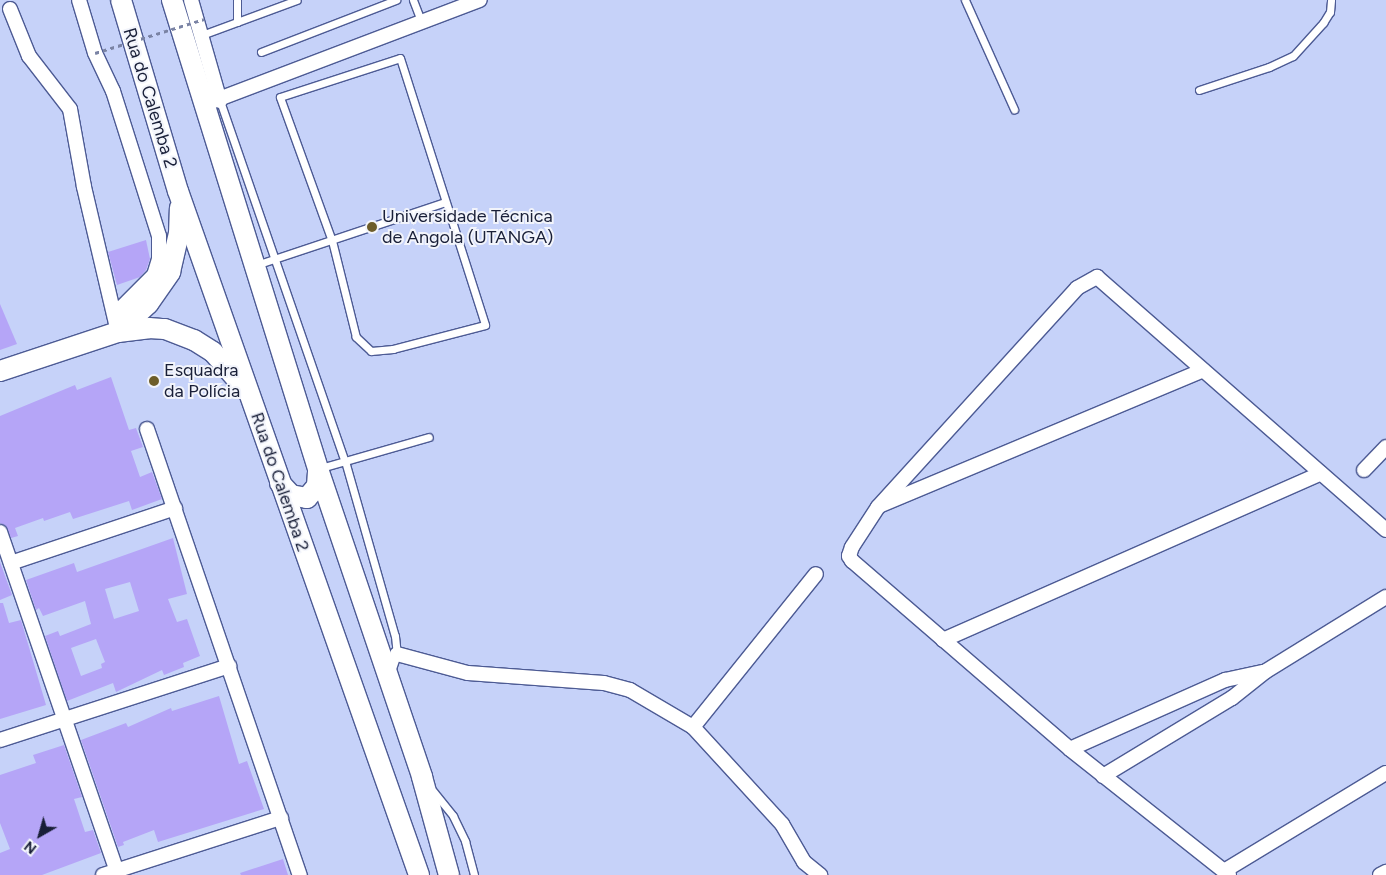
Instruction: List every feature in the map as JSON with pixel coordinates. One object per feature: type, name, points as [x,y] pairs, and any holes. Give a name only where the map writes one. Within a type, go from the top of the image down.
[{"type":"main road","name":"Rua do Calemba 2","points":[[121,0],[178,191],[419,875]]},
{"type":"main road","points":[[172,0],[193,39],[253,266],[318,469],[422,778],[449,875]]},
{"type":"main road","points":[[0,371],[116,323],[148,304],[170,272],[179,234],[178,191]]},
{"type":"main road","points":[[116,323],[164,329],[194,340],[213,352],[233,372],[254,407]]},
{"type":"main road","points":[[279,481],[291,495],[307,498],[317,486],[318,469]]},
{"type":"street","points":[[79,0],[95,53],[113,90],[159,236],[160,259],[154,275],[116,323]]},
{"type":"street","points":[[192,0],[193,39]]},
{"type":"street","points":[[211,103],[480,0]]},
{"type":"street","points":[[8,5],[29,56],[70,109],[84,187],[116,323]]},
{"type":"street","points":[[1386,530],[1097,277],[1090,278],[1077,288],[878,507],[852,547],[849,556],[852,562],[1070,749],[1227,873],[1386,773]]},
{"type":"street","points":[[878,507],[1204,370]]},
{"type":"street","points":[[147,429],[300,875]]},
{"type":"street","points":[[1364,470],[1386,447]]},
{"type":"street","points":[[943,640],[1321,472]]},
{"type":"street","points":[[11,563],[174,508]]},
{"type":"street","points":[[0,532],[113,874],[281,818]]},
{"type":"street","points":[[693,727],[816,574]]},
{"type":"street","points":[[1103,776],[1232,698],[1266,671],[1386,597]]},
{"type":"street","points":[[397,654],[468,673],[620,687],[693,727],[782,824],[804,862],[820,875]]},
{"type":"street","points":[[0,740],[229,666]]},
{"type":"street","points":[[1070,749],[1225,680],[1266,671]]},
{"type":"street","points":[[1380,875],[1386,872]]},
{"type":"lane","points":[[236,22],[237,0]]},
{"type":"lane","points":[[193,39],[297,0]]},
{"type":"lane","points":[[261,52],[396,0]]},
{"type":"lane","points":[[413,0],[421,22]]},
{"type":"lane","points":[[965,0],[1014,109]]},
{"type":"lane","points":[[1199,90],[1269,67],[1297,53],[1323,23],[1330,12],[1332,0]]},
{"type":"lane","points":[[400,58],[485,325],[393,349],[371,351],[356,336],[332,241],[280,97],[400,58]]},
{"type":"lane","points":[[211,103],[277,259],[346,461],[395,636],[397,654],[388,681]]},
{"type":"lane","points":[[253,266],[445,202]]},
{"type":"lane","points":[[318,469],[429,437]]},
{"type":"lane","points":[[422,778],[453,816],[465,840],[474,875]]},
{"type":"path","points":[[95,53],[204,19]]},
{"type":"building","points":[[146,240],[150,259],[146,270],[140,277],[117,285],[108,252]]},
{"type":"building","points":[[0,304],[17,344],[0,350]]},
{"type":"building","points":[[111,377],[129,430],[136,428],[143,447],[131,451],[140,477],[152,472],[162,499],[132,510],[129,501],[73,519],[70,512],[44,521],[43,518],[15,528],[18,536],[11,538],[6,526],[0,523],[0,416],[75,385],[77,390]]},
{"type":"building","points":[[173,538],[187,594],[168,599],[177,622],[187,619],[200,656],[183,663],[184,667],[164,675],[162,670],[116,692],[113,683],[67,701],[45,636],[58,631],[60,636],[91,624],[85,601],[43,616],[39,608],[36,610],[26,580],[74,563],[77,572]],"holes":[[[130,582],[139,611],[114,619],[105,589]],[[96,639],[105,662],[101,664],[102,668],[81,676],[71,648]]]},
{"type":"building","points":[[0,562],[12,595],[0,600]]},
{"type":"building","points":[[0,603],[3,603],[9,623],[21,620],[46,705],[0,719]]},
{"type":"building","points":[[219,696],[239,764],[247,761],[264,809],[158,842],[154,830],[123,842],[124,845],[118,847],[81,740],[126,723],[128,727],[171,708],[172,711]]},
{"type":"building","points":[[64,745],[82,797],[74,799],[85,832],[93,830],[101,853],[42,875],[0,875],[0,853],[10,849],[0,823],[0,775],[36,763],[33,755]]},
{"type":"building","points":[[283,859],[288,875],[241,875],[240,873]]},
{"type":"place","name":"Universidade Técnica de Angola (UTANGA)","points":[[372,227]]},
{"type":"place","name":"Esquadra da Polícia","points":[[154,381]]}]
